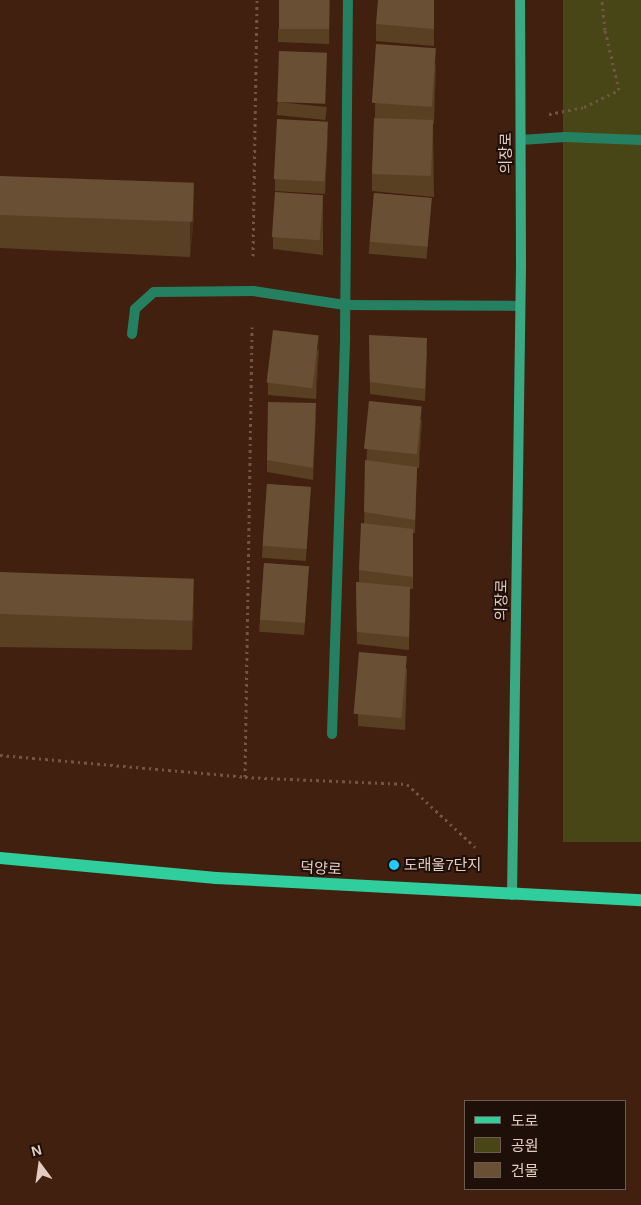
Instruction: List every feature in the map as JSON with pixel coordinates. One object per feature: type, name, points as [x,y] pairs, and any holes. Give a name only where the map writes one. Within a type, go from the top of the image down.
[{"type":"main road","name":"덕양로","points":[[0,858],[216,878],[512,895],[641,900]]},
{"type":"street","points":[[332,734],[345,305],[348,0]]},
{"type":"street","name":"의장로","points":[[512,895],[521,140],[520,0]]},
{"type":"street","points":[[521,140],[565,137],[641,140]]},
{"type":"street","points":[[132,334],[135,309],[154,292],[253,291],[345,305],[519,306]]},
{"type":"path","points":[[253,256],[257,0]]},
{"type":"path","points":[[549,114],[584,107],[619,90],[605,30],[602,0]]},
{"type":"path","points":[[245,777],[252,327]]},
{"type":"path","points":[[0,755],[245,777],[406,784],[475,847]]},
{"type":"green space","points":[[563,0],[641,0],[641,842],[563,842]]},
{"type":"building","points":[[279,0],[329,0],[329,29],[279,29]]},
{"type":"building","points":[[378,0],[434,0],[434,29],[376,24]]},
{"type":"building","points":[[376,44],[436,48],[432,107],[372,103]]},
{"type":"building","points":[[279,51],[327,53],[325,104],[277,102]]},
{"type":"building","points":[[374,118],[433,120],[431,176],[372,174]]},
{"type":"building","points":[[277,119],[328,122],[325,182],[274,179]]},
{"type":"building","points":[[0,176],[194,183],[193,222],[0,215]]},
{"type":"building","points":[[275,192],[323,195],[320,240],[272,237]]},
{"type":"building","points":[[374,193],[432,198],[428,247],[370,242]]},
{"type":"building","points":[[273,330],[319,336],[312,388],[267,383]]},
{"type":"building","points":[[369,335],[427,338],[425,389],[370,382]]},
{"type":"building","points":[[369,401],[422,407],[417,454],[364,449]]},
{"type":"building","points":[[268,402],[316,403],[313,468],[267,460]]},
{"type":"building","points":[[365,460],[417,467],[415,520],[364,512]]},
{"type":"building","points":[[267,484],[311,487],[307,549],[263,546]]},
{"type":"building","points":[[361,523],[413,529],[413,577],[359,570]]},
{"type":"building","points":[[264,563],[309,566],[305,623],[260,620]]},
{"type":"building","points":[[0,572],[194,579],[192,621],[0,614]]},
{"type":"building","points":[[356,582],[410,587],[409,637],[357,632]]},
{"type":"building","points":[[359,652],[407,656],[401,718],[354,714]]},
{"type":"place","name":"도래울7단지","points":[[394,865]]}]
